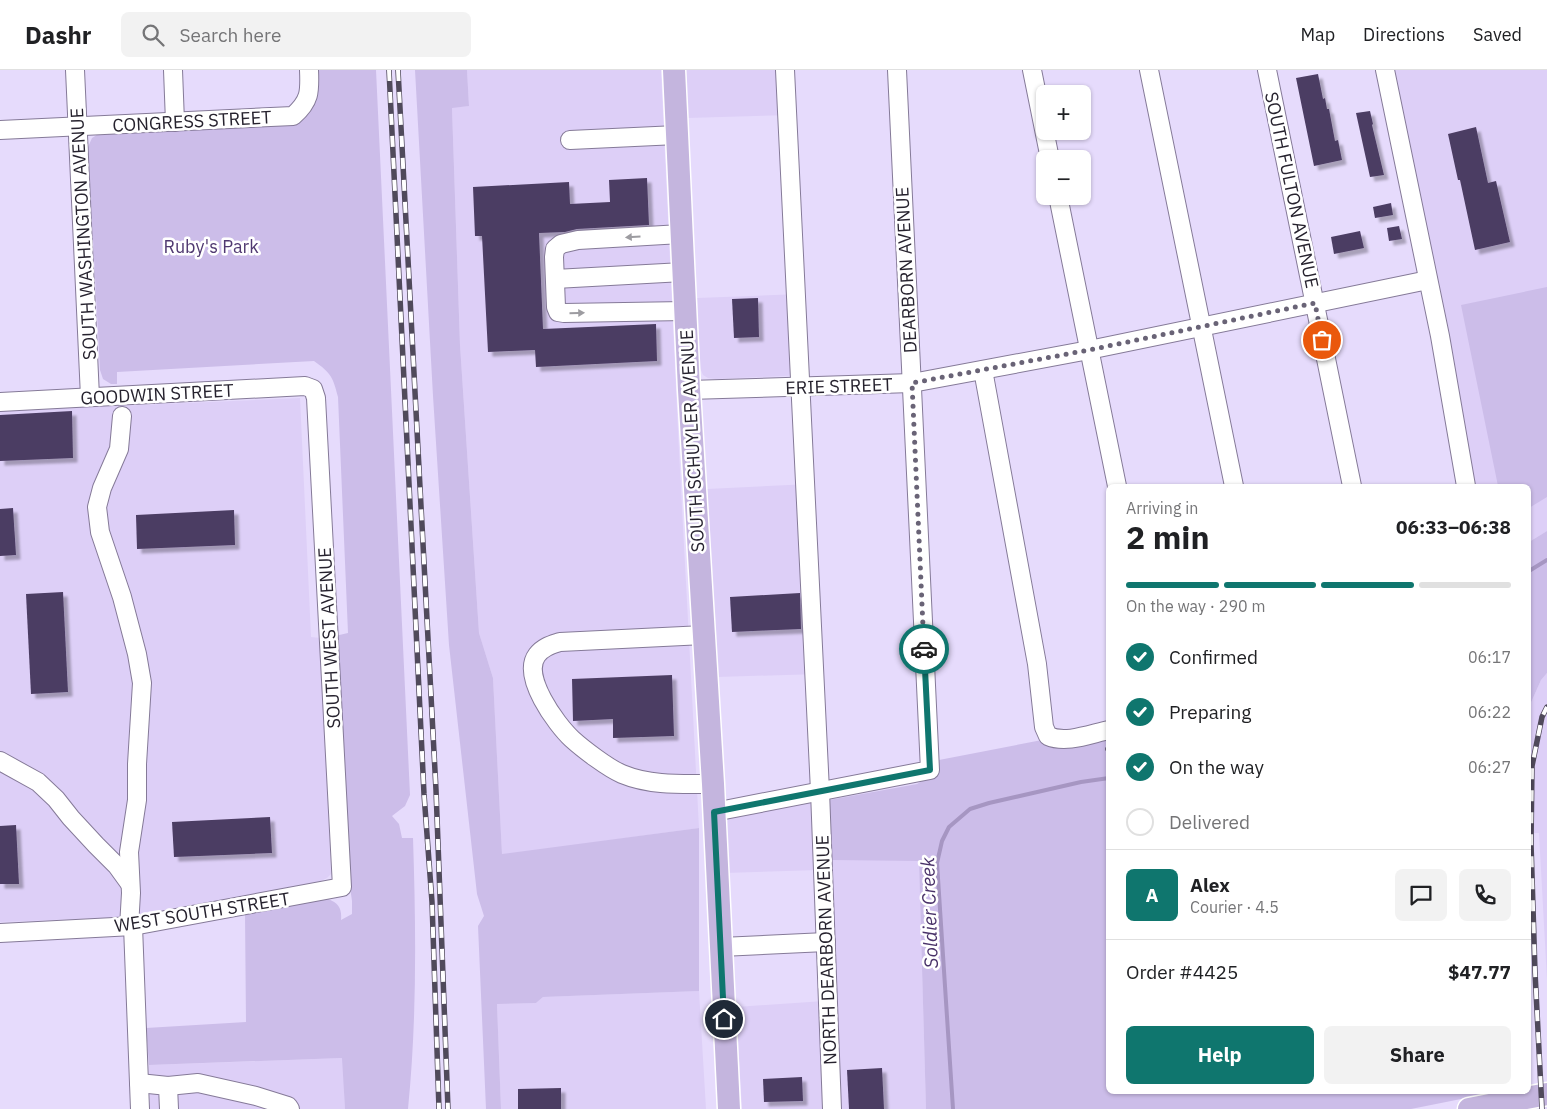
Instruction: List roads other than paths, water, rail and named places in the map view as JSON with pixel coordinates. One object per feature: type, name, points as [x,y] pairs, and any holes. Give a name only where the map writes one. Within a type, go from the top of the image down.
[{"type":"main road","name":"SOUTH SCHUYLER AVENUE","points":[[674,70],[689,390],[713,784],[729,1109]]},
{"type":"main road","points":[[1469,1109],[1547,1094]]},
{"type":"street","name":"SOUTH WASHINGTON AVENUE","points":[[75,70],[90,397]]},
{"type":"street","points":[[173,70],[175,122]]},
{"type":"street","name":"CONGRESS STREET","points":[[0,130],[294,116],[304,106],[310,87],[309,70]]},
{"type":"street","name":"NORTH DEARBORN AVENUE","points":[[785,70],[820,791],[832,1109]]},
{"type":"street","name":"DEARBORN AVENUE","points":[[820,791],[930,770],[897,70]]},
{"type":"street","points":[[1032,70],[1048,150]]},
{"type":"street","points":[[1149,70],[1234,484]]},
{"type":"street","name":"SOUTH FULTON AVENUE","points":[[1267,70],[1352,484]]},
{"type":"street","points":[[1385,70],[1440,336],[1466,484]]},
{"type":"street","points":[[570,140],[677,135]]},
{"type":"street","points":[[1060,205],[1117,484]]},
{"type":"street","points":[[682,234],[578,240],[561,244],[555,249],[554,257],[556,308],[558,312],[685,311]]},
{"type":"street","points":[[555,279],[683,272]]},
{"type":"street","name":"ERIE STREET","points":[[689,390],[912,383],[1089,350],[1428,280]]},
{"type":"street","points":[[983,370],[1037,664],[1044,727],[1048,736],[1056,740],[1106,731]]},
{"type":"street","name":"GOODWIN STREET","points":[[0,402],[305,386],[313,390]]},
{"type":"street","name":"SOUTH WEST AVENUE","points":[[313,390],[316,398],[342,887]]},
{"type":"street","points":[[122,416],[119,449],[102,488],[97,506],[100,532],[122,597],[137,654],[142,683],[136,800],[129,852],[140,1109]]},
{"type":"street","points":[[704,635],[560,642],[543,649],[536,656],[534,674],[536,685],[544,702],[558,724],[572,739],[621,773],[648,782],[713,784]]},
{"type":"street","points":[[0,761],[38,782],[56,799],[71,818],[117,866],[130,884]]},
{"type":"street","points":[[714,812],[820,791]]},
{"type":"street","name":"WEST SOUTH STREET","points":[[0,933],[131,927],[342,887]]},
{"type":"street","points":[[721,947],[826,942]]},
{"type":"street","points":[[139,1083],[168,1086],[198,1083],[256,1096],[288,1106],[290,1109]]},
{"type":"street","points":[[168,1086],[169,1109]]},
{"type":"waterway","name":"Soldier Creek","points":[[1531,570],[1547,560]]},
{"type":"waterway","name":"Soldier Creek","points":[[953,1109],[937,863],[942,841],[949,827],[970,809],[1081,782],[1106,778]]},
{"type":"railway","points":[[389,70],[424,794],[432,902],[439,1109]]},
{"type":"railway","points":[[398,70],[436,790],[448,1109]]},
{"type":"railway","points":[[1542,1109],[1531,843],[1532,766],[1542,717],[1547,707]]},
{"type":"park label","name":"Ruby's Park","points":[[211,246]]}]
